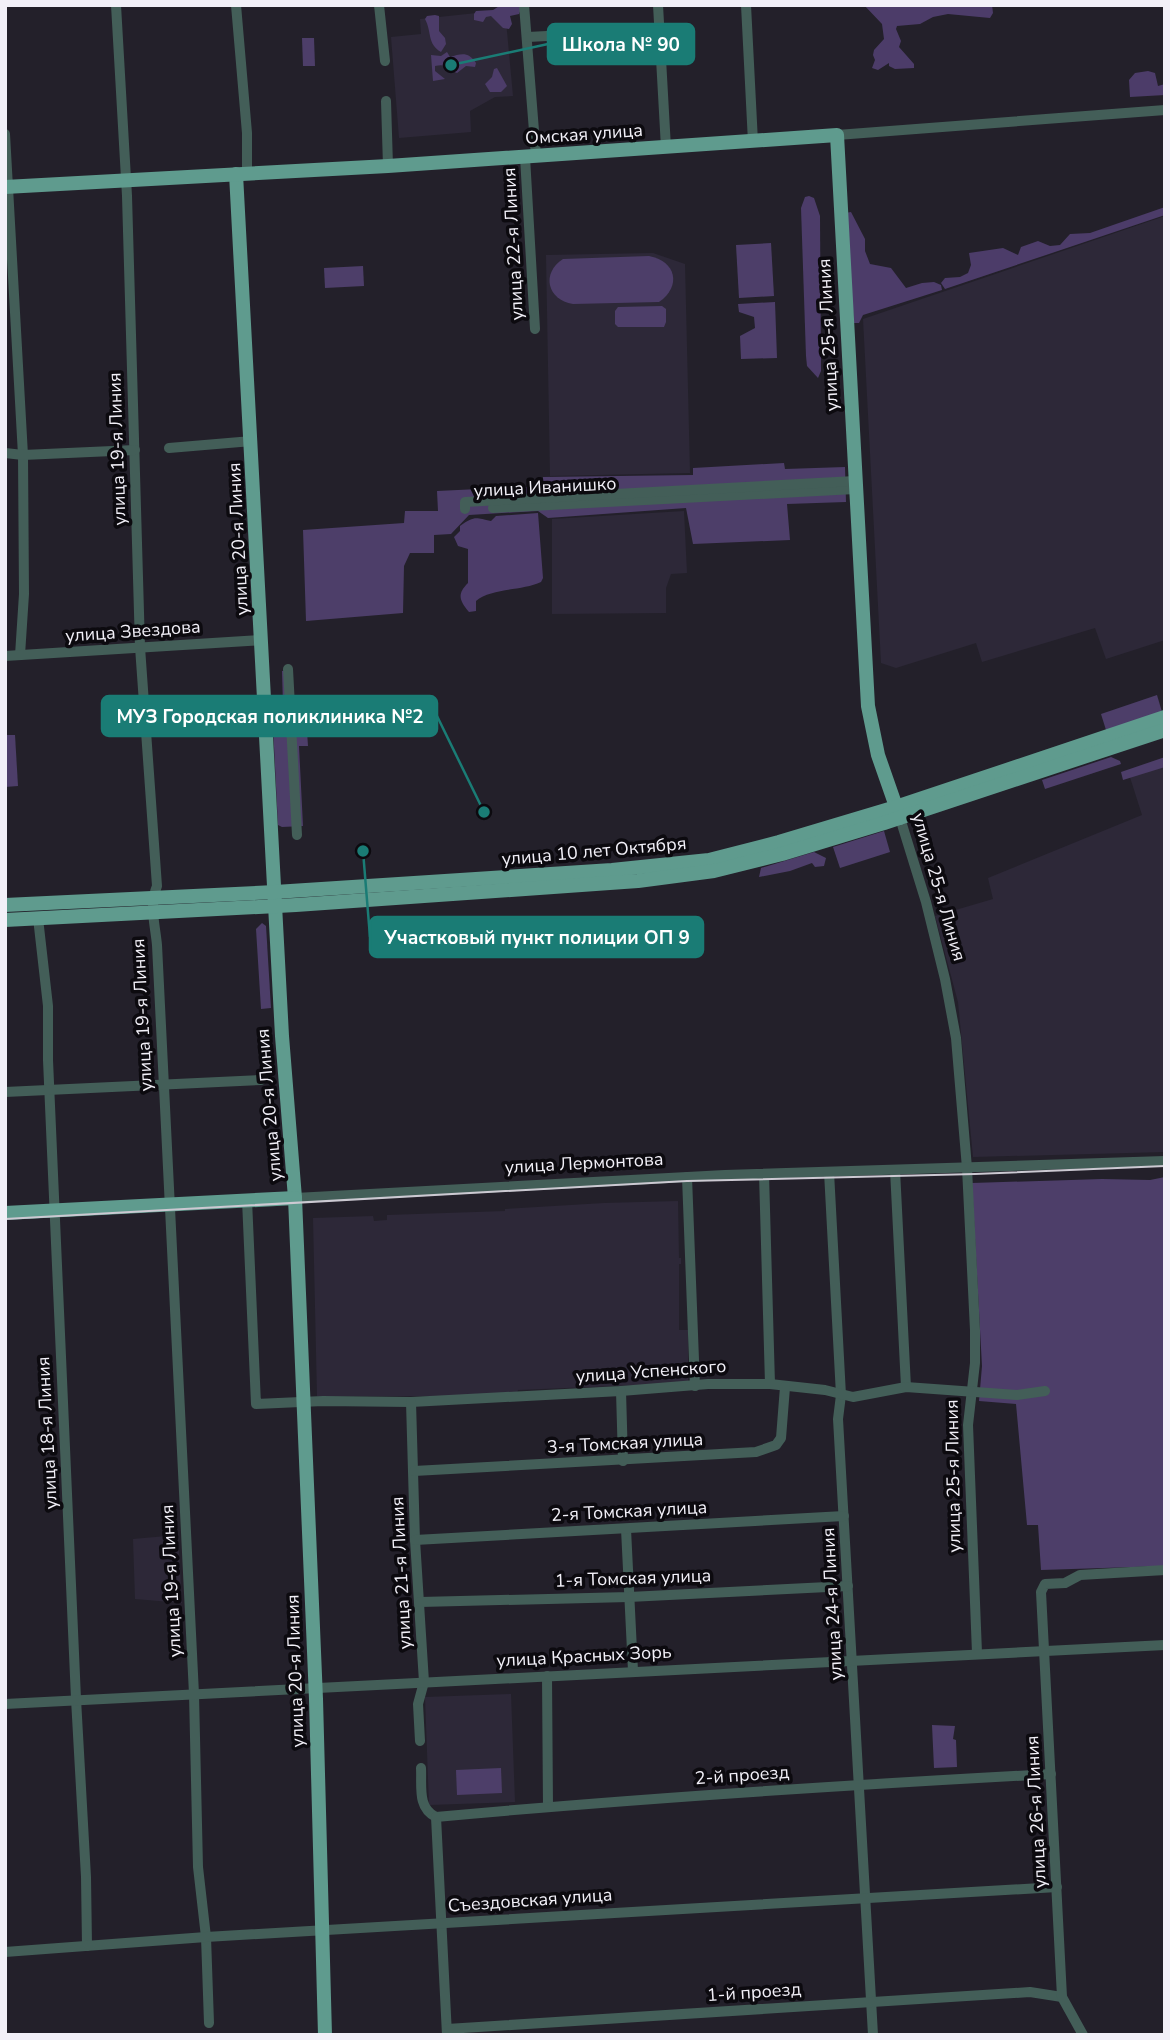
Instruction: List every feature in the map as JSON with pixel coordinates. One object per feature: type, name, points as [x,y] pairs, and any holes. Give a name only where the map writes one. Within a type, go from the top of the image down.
[{"type":"main road","name":"Омская улица","points":[[7,187],[388,166],[837,135]]},
{"type":"main road","name":"улица 25-я Линия","points":[[837,135],[868,706],[878,755],[898,812]]},
{"type":"main road","name":"улица 20-я Линия","points":[[242,173],[252,441],[282,1046],[295,1198],[315,1688],[325,2035]]},
{"type":"main road","name":"улица 10 лет Октября","points":[[5,905],[152,905],[638,881],[714,871],[782,854],[1165,717]]},
{"type":"main road","name":"улица 10 лет Октября","points":[[898,812],[1165,730]]},
{"type":"main road","name":"улица 10 лет Октября","points":[[5,920],[152,905]]},
{"type":"main road","name":"улица Лермонтова","points":[[5,1213],[295,1198]]},
{"type":"street","name":"улица 19-я Линия","points":[[116,5],[126,179],[140,647],[157,886],[152,905],[157,945],[194,1694],[198,1867],[206,1937],[209,2023]]},
{"type":"street","name":"улица 20-я Линия","points":[[236,5],[247,132],[242,173]]},
{"type":"street","points":[[379,5],[385,61]]},
{"type":"street","name":"улица 22-я Линия","points":[[524,5],[528,37],[535,329]]},
{"type":"street","points":[[658,5],[666,148]]},
{"type":"street","points":[[746,5],[753,142]]},
{"type":"street","points":[[528,37],[660,30]]},
{"type":"street","points":[[386,101],[388,166]]},
{"type":"street","name":"Омская улица","points":[[837,135],[1165,110]]},
{"type":"street","points":[[5,134],[23,455],[24,594],[20,655]]},
{"type":"street","points":[[169,448],[252,441]]},
{"type":"street","points":[[5,453],[23,455],[135,450]]},
{"type":"street","name":"улица Иванишко","points":[[855,485],[465,509],[466,502],[855,485]]},
{"type":"street","name":"улица Звездова","points":[[5,656],[262,640]]},
{"type":"street","points":[[288,669],[297,835]]},
{"type":"street","name":"улица 25-я Линия","points":[[898,812],[926,902],[953,1014],[967,1168],[975,1330],[968,1425],[977,1653]]},
{"type":"street","name":"улица 18-я Линия","points":[[38,918],[48,1006],[54,1210],[87,1946]]},
{"type":"street","points":[[5,1092],[261,1080]]},
{"type":"street","name":"улица Лермонтова","points":[[295,1198],[687,1177],[1165,1161]]},
{"type":"street","points":[[895,1170],[906,1387]]},
{"type":"street","name":"улица 24-я Линия","points":[[830,1172],[841,1395],[838,1419],[873,2035]]},
{"type":"street","points":[[764,1174],[770,1384]]},
{"type":"street","points":[[687,1177],[695,1385]]},
{"type":"street","name":"улица Успенского","points":[[247,1200],[256,1404],[323,1401],[411,1402],[695,1385],[770,1384],[860,1397],[906,1387],[1017,1395],[1045,1391]]},
{"type":"street","name":"3-я Томская улица","points":[[414,1471],[623,1461],[768,1450],[781,1438],[785,1387]]},
{"type":"street","points":[[621,1391],[623,1461]]},
{"type":"street","name":"улица 21-я Линия","points":[[411,1402],[415,1541],[424,1682],[418,1704],[420,1741]]},
{"type":"street","name":"2-я Томская улица","points":[[415,1541],[845,1516]]},
{"type":"street","points":[[626,1529],[632,1671]]},
{"type":"street","name":"улица 26-я Линия","points":[[1083,2035],[1062,1997],[1041,1592],[1045,1584],[1065,1583],[1080,1575],[1165,1570]]},
{"type":"street","name":"1-я Томская улица","points":[[420,1602],[629,1597],[848,1586]]},
{"type":"street","name":"улица Красных Зорь","points":[[5,1704],[1165,1645]]},
{"type":"street","points":[[547,1676],[548,1807]]},
{"type":"street","points":[[421,1768],[423,1806],[428,1813],[436,1817],[447,2032]]},
{"type":"street","name":"2-й проезд","points":[[436,1817],[859,1784],[1051,1774]]},
{"type":"street","name":"Съездовская улица","points":[[5,1952],[206,1937],[1057,1888]]},
{"type":"street","name":"1-й проезд","points":[[447,2032],[871,2001],[1030,1992],[1062,1997]]},
{"type":"shaded area","points":[[501,5],[519,5],[521,9],[519,14],[510,16],[512,24],[509,29],[503,28],[491,16],[486,17],[483,22],[474,20],[476,11],[493,10]]},
{"type":"shaded area","points":[[864,5],[992,5],[993,13],[990,18],[948,14],[933,17],[920,24],[897,26],[901,41],[899,47],[914,64],[914,68],[895,69],[889,66],[889,63],[878,70],[872,68],[875,60],[873,55],[884,39],[882,24]]},
{"type":"shaded area","points":[[505,10],[513,96],[495,97],[470,111],[471,132],[399,138],[391,37],[421,34],[420,19]]},
{"type":"shaded area","points":[[439,16],[439,31],[446,44],[441,52],[432,41],[425,19]]},
{"type":"shaded area","points":[[302,38],[314,38],[315,66],[303,66]]},
{"type":"shaded area","points":[[447,52],[450,57],[468,55],[476,63],[475,67],[466,66],[457,73],[446,66],[435,66],[435,71],[445,79],[433,81],[431,55],[441,56]]},
{"type":"shaded area","points":[[497,68],[507,86],[501,92],[490,92],[485,84]]},
{"type":"shaded area","points":[[1135,73],[1155,73],[1158,86],[1165,84],[1165,95],[1130,97],[1129,80]]},
{"type":"shaded area","points":[[805,197],[814,198],[820,216],[821,371],[818,378],[807,366],[806,356],[801,208]]},
{"type":"shaded area","points":[[1165,207],[1165,215],[945,289],[941,283],[945,278],[960,277],[968,273],[971,265],[969,253],[1003,248],[1018,255],[1021,247],[1038,241],[1050,246],[1060,245],[1070,234],[1090,233]]},
{"type":"shaded area","points":[[851,212],[865,239],[865,251],[870,264],[891,268],[906,288],[934,282],[941,285],[942,290],[863,315],[859,323],[854,323],[845,213]]},
{"type":"shaded area","points":[[1165,216],[1165,640],[1106,659],[1095,628],[982,662],[976,643],[896,668],[881,663],[863,319]]},
{"type":"shaded area","points":[[771,243],[774,296],[739,298],[736,245]]},
{"type":"shaded area","points":[[653,253],[685,264],[690,473],[550,476],[546,255]]},
{"type":"shaded area","points":[[649,256],[665,263],[673,275],[671,289],[659,302],[573,304],[557,297],[550,285],[552,271],[563,259]]},
{"type":"shaded area","points":[[363,266],[364,286],[325,288],[324,268]]},
{"type":"shaded area","points":[[775,302],[777,358],[741,359],[740,336],[755,328],[754,317],[739,312],[738,304]]},
{"type":"shaded area","points":[[662,306],[666,309],[664,327],[618,327],[615,324],[615,311],[618,307]]},
{"type":"shaded area","points":[[784,463],[785,469],[845,467],[846,502],[787,504],[790,540],[693,544],[686,508],[548,518],[538,511],[469,515],[451,534],[434,535],[434,553],[410,553],[404,566],[403,613],[306,621],[303,530],[404,523],[405,511],[438,511],[437,491],[543,486],[543,477],[693,475],[693,468]]},
{"type":"shaded area","points":[[684,511],[687,573],[671,574],[666,588],[666,613],[552,614],[552,519]]},
{"type":"shaded area","points":[[538,513],[543,578],[541,582],[482,597],[476,601],[476,611],[469,612],[461,597],[462,590],[468,583],[468,549],[458,546],[454,537],[460,531],[460,526],[476,518],[491,521],[496,516]]},
{"type":"shaded area","points":[[292,670],[293,702],[305,702],[308,746],[299,746],[303,826],[282,827],[278,825],[272,707],[283,706],[282,671]]},
{"type":"shaded area","points":[[1157,695],[1162,712],[1106,730],[1101,714]]},
{"type":"shaded area","points":[[5,735],[15,735],[18,786],[5,787]]},
{"type":"shaded area","points":[[1111,757],[1121,764],[1045,789],[1042,780]]},
{"type":"shaded area","points":[[1165,757],[1165,767],[1123,780],[1121,772]]},
{"type":"shaded area","points":[[1165,759],[1165,1152],[973,1157],[958,1002],[935,916],[993,899],[988,878],[1142,815],[1128,771]]},
{"type":"shaded area","points":[[884,831],[890,852],[840,868],[833,847]]},
{"type":"shaded area","points":[[814,852],[826,858],[824,866],[815,867],[812,863],[790,871],[759,877],[761,868]]},
{"type":"shaded area","points":[[262,923],[266,926],[271,1008],[261,1009],[256,929]]},
{"type":"shaded area","points":[[1165,1177],[1165,1566],[1041,1570],[1038,1525],[1027,1525],[1016,1404],[979,1401],[982,1366],[972,1183],[1150,1180]]},
{"type":"shaded area","points":[[678,1201],[681,1258],[679,1330],[688,1330],[688,1383],[518,1390],[517,1393],[475,1396],[317,1396],[313,1218],[373,1216],[374,1221],[387,1220],[387,1215]]},
{"type":"shaded area","points":[[178,1535],[182,1603],[135,1599],[133,1539]]},
{"type":"shaded area","points":[[511,1694],[515,1802],[429,1805],[425,1697]]},
{"type":"shaded area","points":[[932,1725],[955,1726],[953,1739],[956,1740],[957,1767],[934,1768]]},
{"type":"shaded area","points":[[501,1768],[502,1793],[457,1795],[456,1770]]},
{"type":"tram line","points":[[5,1219],[687,1181],[1165,1166]]},
{"type":"place","name":"Школа № 90","points":[[451,65]]},
{"type":"place","name":"МУЗ Городская поликлиника №2","points":[[484,812]]},
{"type":"place","name":"Участковый пункт полиции ОП 9","points":[[363,851]]}]
